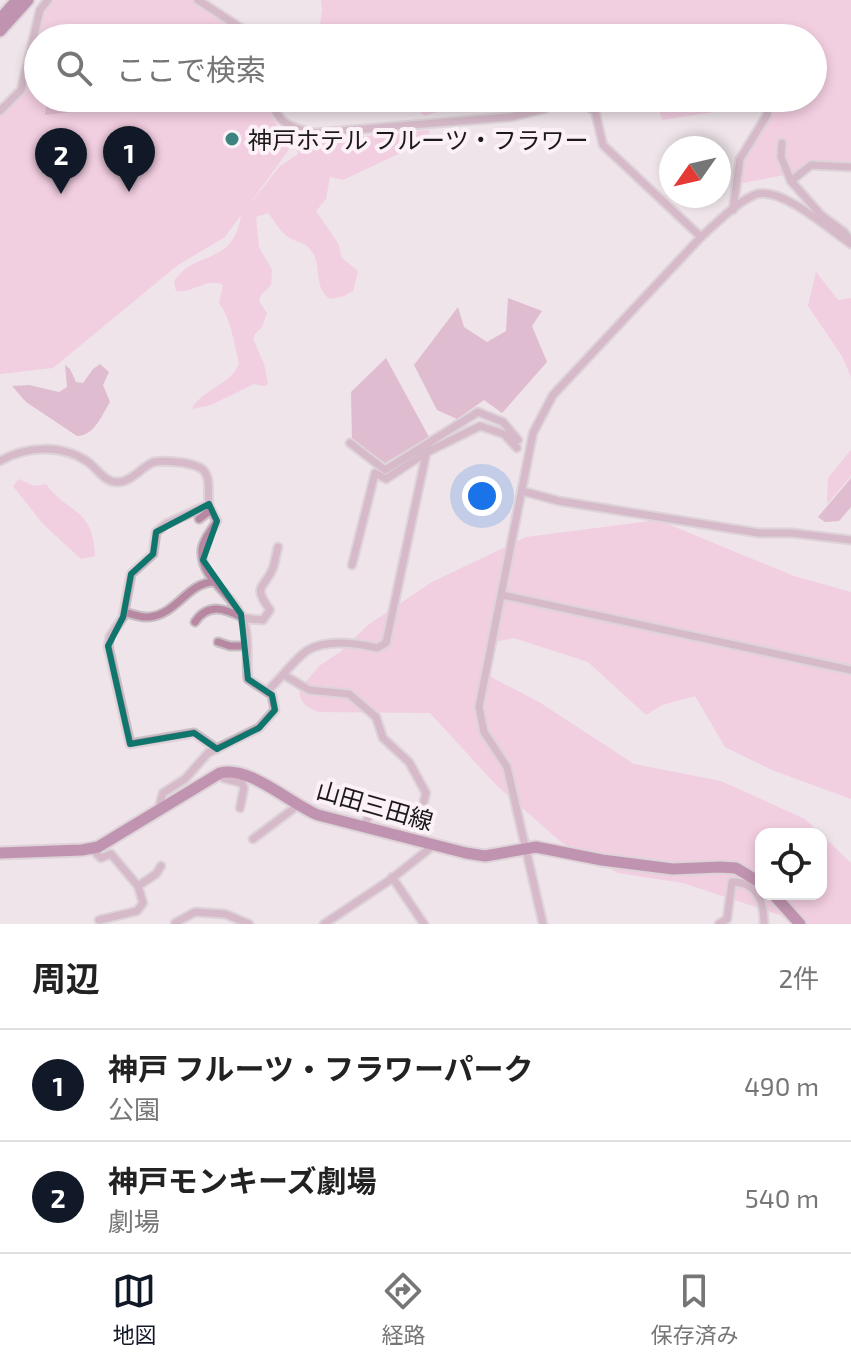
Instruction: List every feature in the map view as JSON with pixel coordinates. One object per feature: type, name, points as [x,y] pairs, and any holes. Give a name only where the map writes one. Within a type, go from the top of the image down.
[{"type":"main road","points":[[0,19],[17,0]]},
{"type":"main road","points":[[0,31],[28,0]]},
{"type":"main road","name":"山田三田線","points":[[220,773],[229,770],[244,773],[297,806],[325,817],[485,856],[526,847],[546,848],[602,860],[673,869],[736,868],[755,879]]},
{"type":"main road","points":[[0,853],[92,849],[220,773]]},
{"type":"main road","points":[[778,900],[800,924]]},
{"type":"street","points":[[37,24],[40,10],[48,0]]},
{"type":"street","points":[[198,0],[235,24]]},
{"type":"street","points":[[0,111],[21,90],[24,77]]},
{"type":"street","points":[[275,112],[291,129],[315,133],[511,117],[532,112]]},
{"type":"street","points":[[595,112],[603,145],[701,237]]},
{"type":"street","points":[[733,210],[740,159],[767,112]]},
{"type":"street","points":[[782,143],[781,157],[791,181],[821,215],[844,232],[851,243]]},
{"type":"street","points":[[791,181],[811,165],[851,167]]},
{"type":"street","points":[[544,924],[507,767],[484,732],[479,707],[533,433],[553,395],[701,237],[755,195],[777,195],[851,243]]},
{"type":"street","points":[[352,565],[375,473],[386,479],[478,412],[504,415]]},
{"type":"street","points":[[350,443],[385,470],[480,426],[504,434],[518,444],[503,422],[478,412]]},
{"type":"street","points":[[267,691],[309,650],[334,643],[377,648],[386,643],[427,448]]},
{"type":"street","points":[[0,461],[29,449],[51,450],[77,456],[89,462],[108,480],[117,482],[153,463],[193,465],[202,468],[206,474],[210,507],[217,521],[202,547],[203,560],[214,582],[229,596],[242,617],[248,679],[267,691],[274,700],[275,710],[259,728],[200,760],[185,779],[163,793],[159,808]]},
{"type":"street","points":[[522,491],[559,501],[744,531],[851,540]]},
{"type":"street","points":[[199,519],[210,507]]},
{"type":"street","points":[[210,507],[166,524],[156,532],[153,554],[131,574],[124,612],[110,636],[108,646],[130,744],[194,733],[217,749]]},
{"type":"street","points":[[195,622],[210,609],[221,608],[242,617],[263,620],[270,610],[262,599],[260,589],[263,580],[273,570],[278,547]]},
{"type":"street","points":[[124,612],[151,618],[181,601],[194,588],[214,582]]},
{"type":"street","points":[[502,595],[851,670]]},
{"type":"street","points":[[218,642],[247,646]]},
{"type":"street","points":[[284,675],[309,690],[349,694],[376,717],[383,738],[409,762],[426,793],[424,801]]},
{"type":"street","points":[[220,773],[223,778],[242,783],[240,808]]},
{"type":"street","points":[[253,839],[297,806]]},
{"type":"street","points":[[363,827],[374,807]]},
{"type":"street","points":[[324,924],[434,845]]},
{"type":"street","points":[[92,849],[101,858],[111,854],[138,886],[143,903],[137,911],[99,920]]},
{"type":"street","points":[[138,886],[156,874],[161,866]]},
{"type":"street","points":[[392,877],[424,924]]},
{"type":"street","points":[[719,924],[727,919],[732,882],[740,882],[759,894],[764,905],[764,924]]},
{"type":"street","points":[[175,923],[195,912],[225,914],[249,924]]},
{"type":"highlighted area","points":[[209,504],[217,521],[203,560],[241,614],[248,679],[272,695],[275,710],[259,728],[217,749],[194,733],[130,744],[108,646],[123,617],[131,574],[153,554],[156,532]]},
{"type":"shaded area","points":[[53,0],[195,0],[227,24],[42,24],[45,11]]},
{"type":"shaded area","points":[[321,0],[851,0],[851,166],[815,169],[738,184],[762,112],[827,112],[827,24],[320,24]]},
{"type":"shaded area","points":[[24,90],[24,112],[270,112],[290,148],[246,209],[280,166],[298,154],[296,143],[287,132],[313,141],[429,130],[430,139],[343,180],[330,177],[326,199],[316,211],[338,243],[342,258],[358,271],[353,291],[344,296],[330,299],[321,289],[316,259],[308,246],[285,235],[268,213],[256,217],[259,247],[272,270],[271,285],[259,301],[267,313],[253,339],[264,364],[268,384],[254,384],[211,405],[192,409],[203,396],[230,377],[239,363],[229,324],[219,303],[223,285],[211,283],[176,291],[174,282],[191,265],[221,251],[230,243],[237,232],[241,215],[225,237],[178,265],[53,368],[0,374],[0,116]]},
{"type":"shaded area","points":[[660,112],[714,112],[662,120]]},
{"type":"shaded area","points":[[816,272],[838,300],[851,298],[851,377],[842,356],[808,306]]},
{"type":"shaded area","points":[[508,298],[542,311],[532,326],[547,362],[502,413],[484,400],[457,419],[437,410],[414,365],[458,307],[464,327],[487,342],[506,331]]},
{"type":"shaded area","points":[[386,358],[429,437],[385,463],[352,441],[351,392]]},
{"type":"shaded area","points":[[100,364],[109,372],[103,385],[110,402],[97,424],[83,435],[77,436],[26,402],[12,386],[29,385],[59,392],[67,387],[65,365],[76,382],[83,383]]},
{"type":"shaded area","points":[[851,450],[851,476],[827,504],[828,478]]},
{"type":"shaded area","points":[[851,478],[851,507],[839,521],[825,522],[818,517]]},
{"type":"shaded area","points":[[19,479],[34,486],[46,484],[84,519],[90,528],[95,556],[81,559],[43,524],[13,486]]},
{"type":"shaded area","points":[[658,520],[794,576],[851,592],[851,799],[772,770],[725,747],[695,696],[662,705],[646,715],[588,662],[514,638],[494,642],[482,660],[491,677],[539,702],[634,764],[721,781],[805,819],[815,828],[755,828],[755,900],[827,900],[827,840],[851,863],[851,924],[792,924],[780,915],[683,883],[618,873],[562,843],[496,785],[430,713],[318,712],[302,701],[299,690],[319,666],[340,652],[368,625],[432,582],[526,537]]},
{"type":"place","name":"神戸ホテル フルーツ・フラワー","points":[[232,139]]},
{"type":"place","name":"神戸 フルーツ・フラワーパーク","points":[[129,192]]},
{"type":"place","name":"神戸モンキーズ劇場","points":[[61,194]]}]
